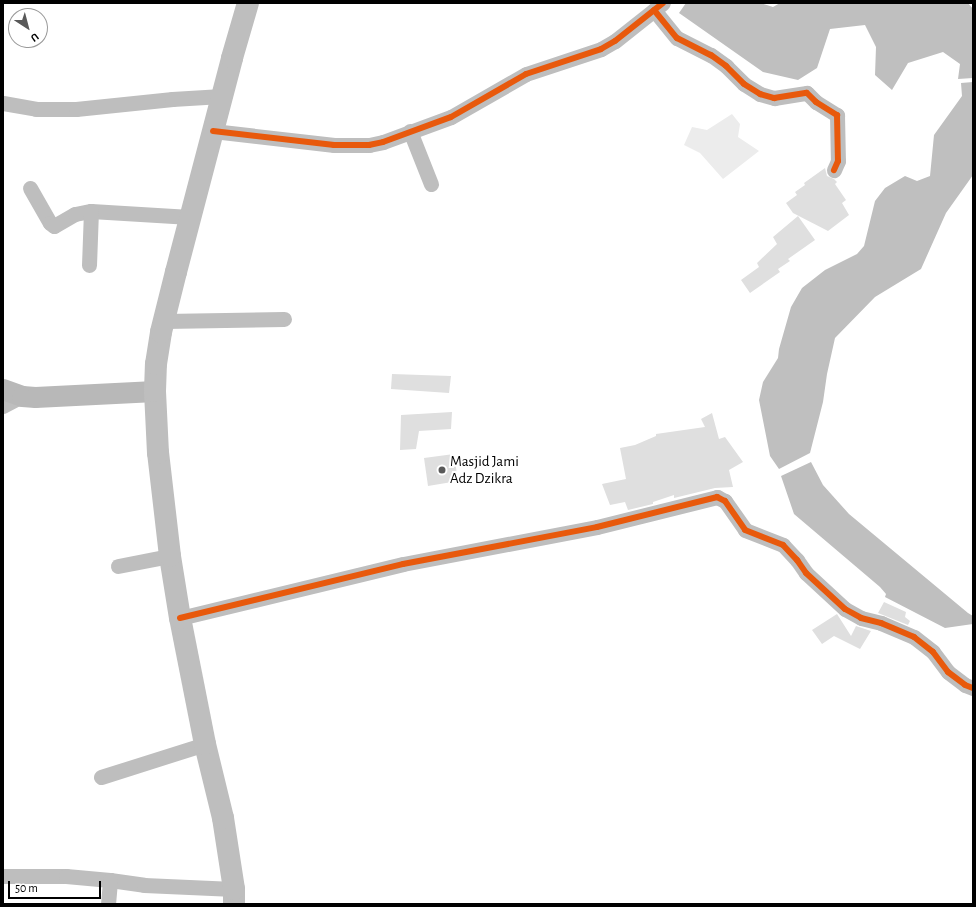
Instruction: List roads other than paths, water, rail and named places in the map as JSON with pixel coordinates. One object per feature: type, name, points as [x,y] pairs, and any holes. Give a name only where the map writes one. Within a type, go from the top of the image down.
[{"type":"main road","points":[[234,897],[223,818],[205,744],[180,618],[170,556],[158,453],[155,391],[156,364],[164,321],[222,96],[248,3]]},
{"type":"street","points":[[213,131],[291,141],[358,145],[383,142],[451,117],[470,108],[526,74],[601,49],[615,41],[660,6],[677,38],[711,55],[726,66],[744,84],[760,94],[774,98],[807,93],[816,102],[837,115],[838,161],[834,170]]},
{"type":"street","points":[[3,103],[36,109],[76,109],[172,99],[222,96]]},
{"type":"street","points":[[410,131],[431,184]]},
{"type":"street","points":[[30,188],[50,223],[54,226],[75,214],[91,211],[190,218]]},
{"type":"street","points":[[89,265],[91,211]]},
{"type":"street","points":[[164,321],[284,319]]},
{"type":"street","points":[[3,389],[22,396],[36,398],[155,391]]},
{"type":"street","points":[[3,406],[22,396]]},
{"type":"street","points":[[180,618],[403,564],[597,527],[717,498],[725,501],[745,530],[786,548],[806,573],[845,609],[861,618],[881,623],[914,637],[934,652],[948,672],[965,685],[973,688]]},
{"type":"street","points":[[118,566],[170,556]]},
{"type":"street","points":[[101,777],[205,744]]},
{"type":"street","points":[[3,876],[66,876],[110,880],[234,897]]},
{"type":"street","points":[[108,904],[110,880]]},
{"type":"place","name":"Masjid Jami Adz Dzikra","points":[[442,470]]}]
